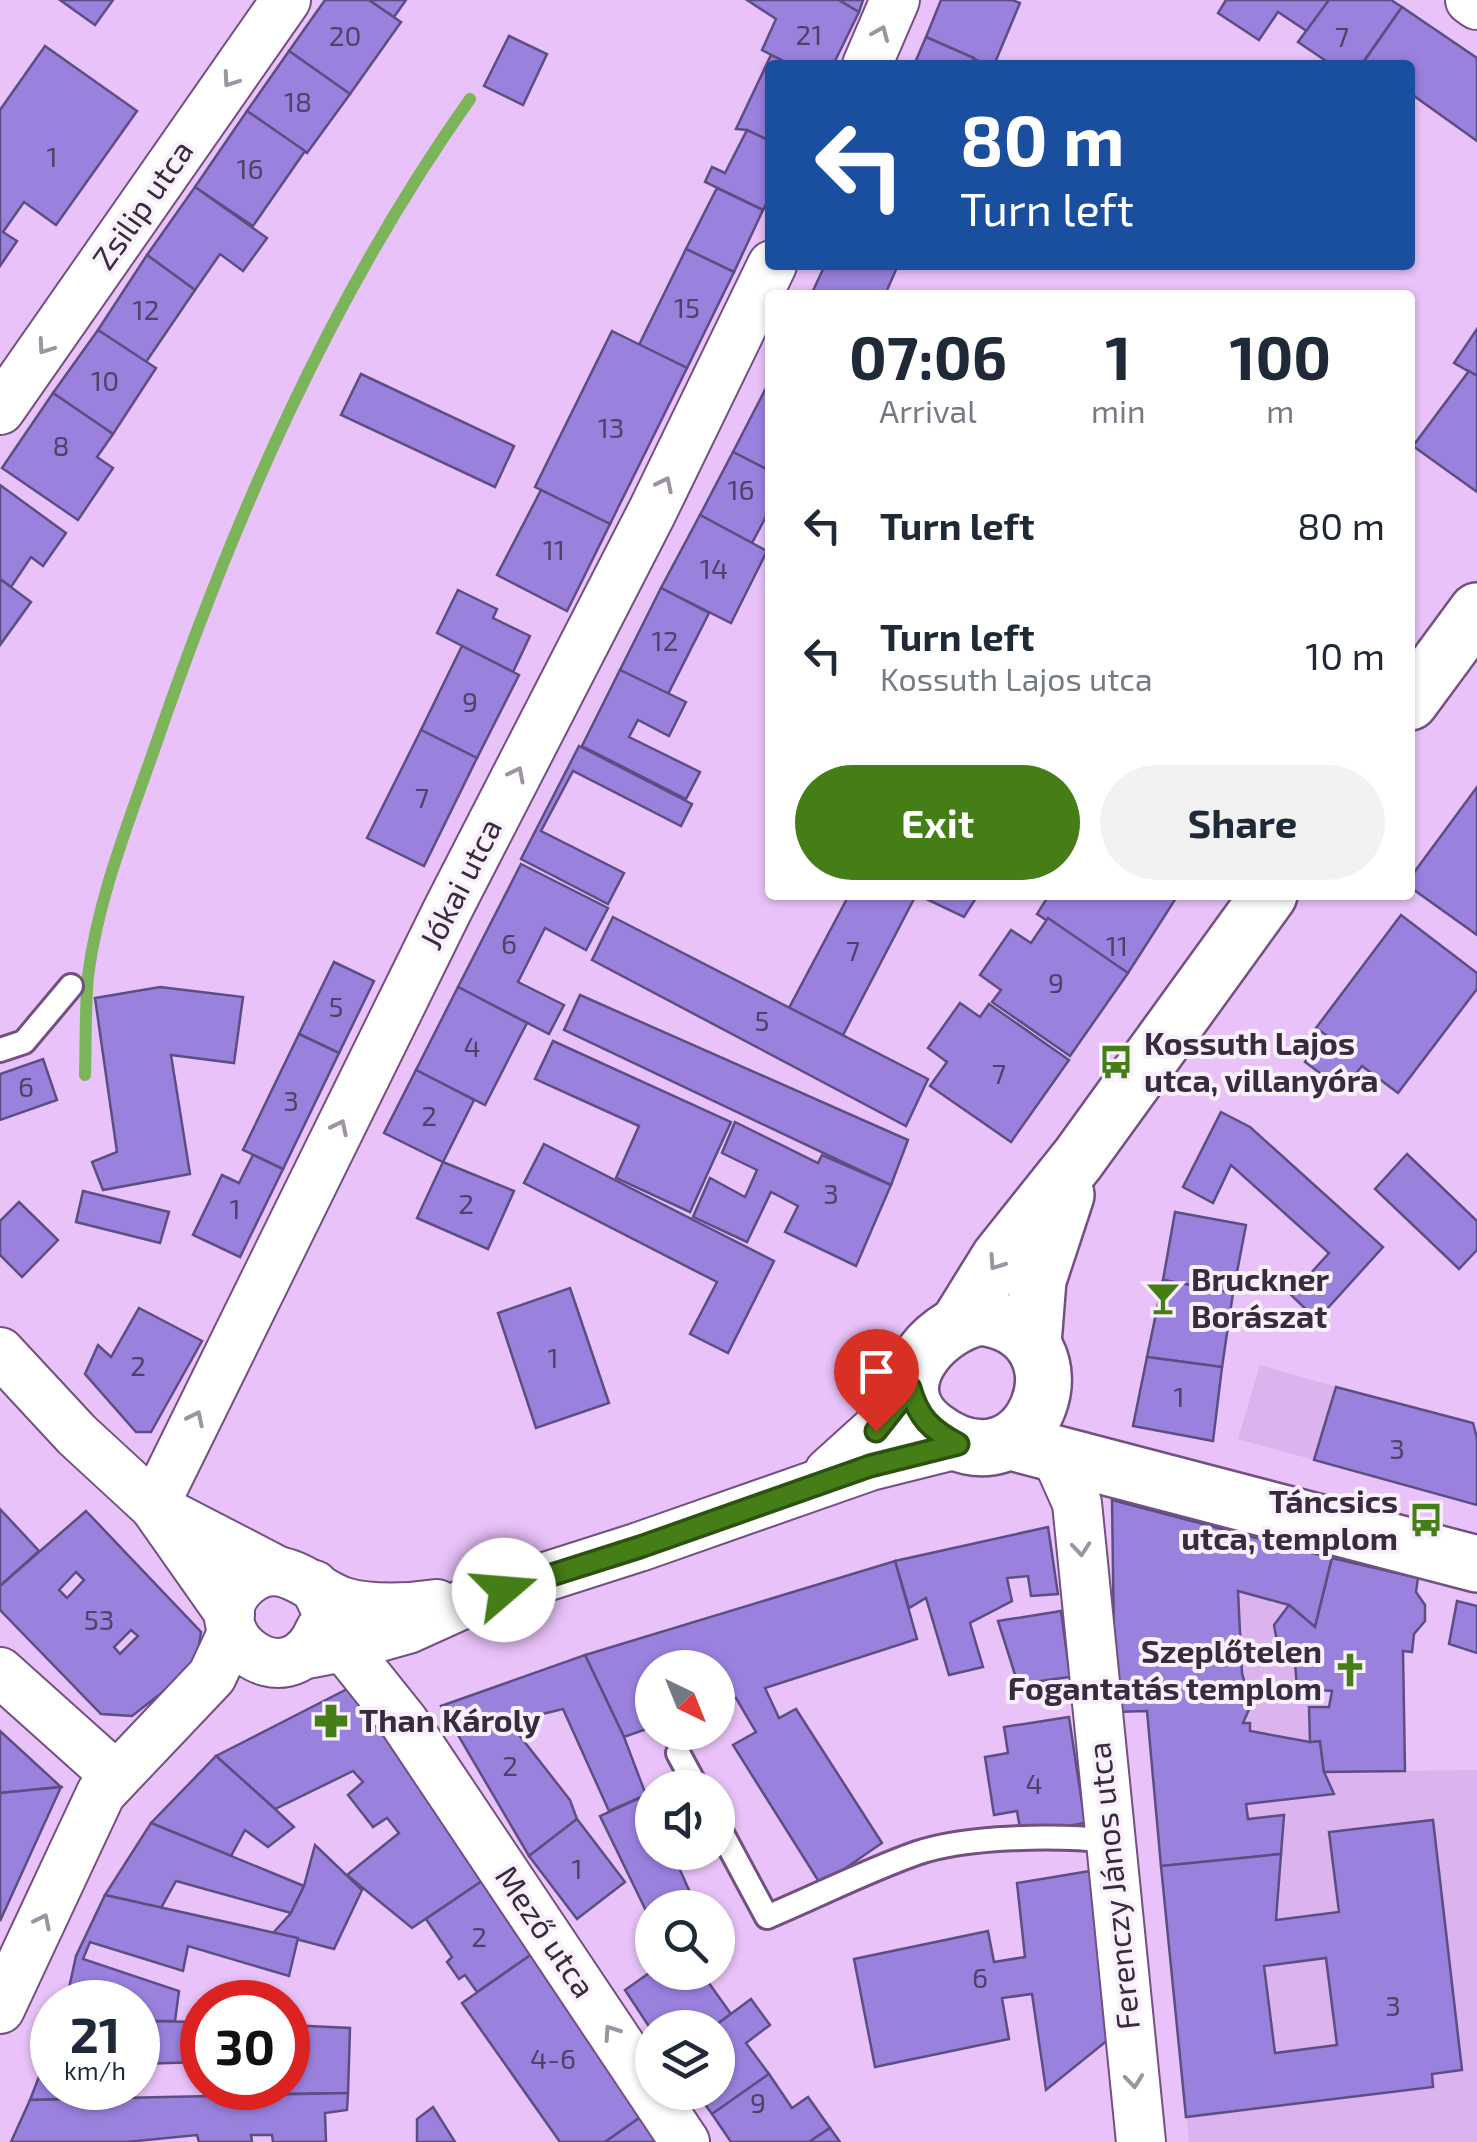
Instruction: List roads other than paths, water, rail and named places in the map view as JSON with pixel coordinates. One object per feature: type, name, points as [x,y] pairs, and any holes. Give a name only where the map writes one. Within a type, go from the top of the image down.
[{"type":"street","name":"Zsilip utca","points":[[0,410],[286,0]]},
{"type":"street","points":[[869,60],[895,0]]},
{"type":"street","points":[[1470,0],[1477,5]]},
{"type":"street","name":"Jókai utca","points":[[154,1506],[448,908],[652,512],[770,270]]},
{"type":"street","points":[[1415,695],[1477,611]]},
{"type":"street","points":[[811,1487],[881,1426],[910,1388],[917,1363],[930,1343],[960,1321],[999,1258],[1078,1159],[1265,900]]},
{"type":"street","points":[[116,1776],[154,1740],[307,1655],[408,1628],[470,1601],[640,1547],[870,1466],[1008,1448],[1033,1420],[1039,1365],[1038,1280],[1078,1159]]},
{"type":"street","points":[[960,1321],[994,1319],[1017,1329],[1068,1415],[1201,1490]]},
{"type":"street","points":[[0,1352],[77,1435],[154,1506],[249,1654],[307,1655]]},
{"type":"street","points":[[910,1388],[926,1424],[1008,1448],[1201,1490],[1477,1564]]},
{"type":"street","name":"Ferenczy János utca","points":[[1008,1448],[1078,1503],[1141,2142]]},
{"type":"street","points":[[154,1506],[305,1587],[317,1636],[307,1655]]},
{"type":"street","points":[[0,2009],[101,1793],[212,1676],[231,1624],[233,1599],[248,1580],[262,1573],[345,1602],[409,1608],[470,1601]]},
{"type":"street","name":"Mező utca","points":[[408,1628],[399,1646],[393,1690],[404,1722],[685,2142]]},
{"type":"street","name":"Mező utca","points":[[307,1655],[404,1722]]},
{"type":"street","points":[[0,1672],[116,1776]]},
{"type":"lane","points":[[0,1050],[24,1042],[71,986]]},
{"type":"lane","points":[[678,1754],[687,1770]]},
{"type":"lane","points":[[735,1857],[768,1917],[920,1852],[988,1841],[1110,1840]]},
{"type":"waterway","points":[[85,1075],[88,976],[99,917],[126,830],[218,575],[290,410],[330,330],[373,251],[470,99]]},
{"type":"place","name":"Kossuth Lajos utca, villanyóra","points":[[1116,1062]]},
{"type":"place","name":"Bruckner Borászat","points":[[1163,1298]]},
{"type":"place","name":"Táncsics utca, templom","points":[[1426,1520]]},
{"type":"place","name":"Szeplőtelen Fogantatás templom","points":[[1350,1670]]},
{"type":"place","name":"Than Károly","points":[[331,1721]]}]
